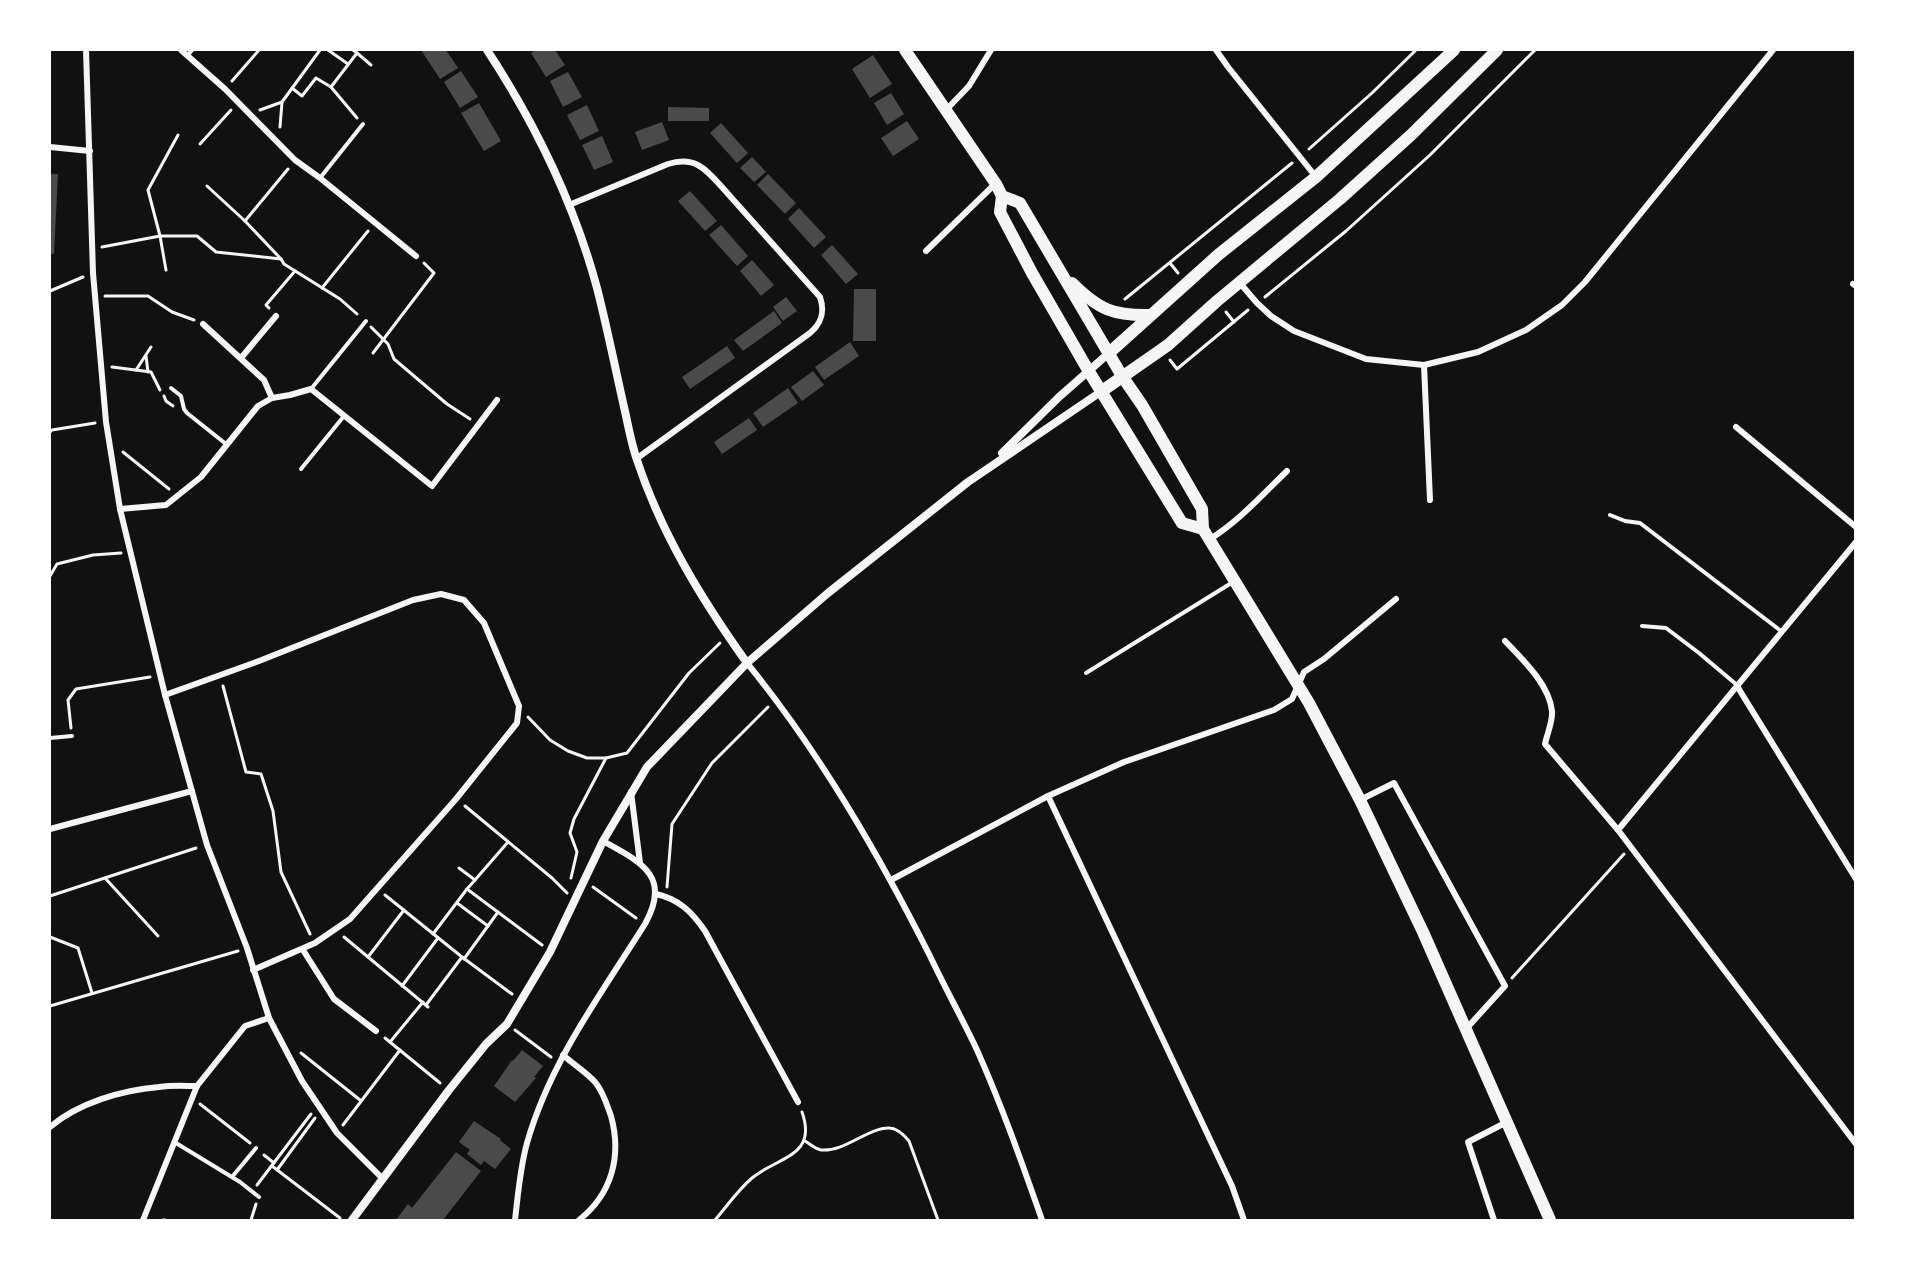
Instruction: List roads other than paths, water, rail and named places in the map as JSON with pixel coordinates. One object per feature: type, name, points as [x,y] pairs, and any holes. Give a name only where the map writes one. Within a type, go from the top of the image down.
[{"type":"highway","points":[[905,50],[996,184],[1002,196],[1000,212],[1032,273],[1088,370],[1182,523],[1206,535]]},
{"type":"highway","points":[[1109,353],[1218,255],[1316,177],[1454,50]]},
{"type":"highway","points":[[1102,391],[1168,345],[1239,282],[1340,199],[1411,135],[1497,50]]},
{"type":"highway","points":[[1002,196],[1020,203],[1202,509],[1206,535],[1299,686],[1393,866],[1550,1221]]},
{"type":"highway","points":[[1061,271],[1079,290],[1108,310],[1132,315],[1151,315]]},
{"type":"street","points":[[86,50],[93,273],[106,422],[129,552],[165,695],[207,845],[247,948],[269,1018],[302,1081],[336,1133],[382,1179]]},
{"type":"street","points":[[181,50],[190,52],[295,160],[321,177],[416,256]]},
{"type":"street","points":[[487,50],[540,138],[569,205],[596,286],[636,459],[653,503],[674,546],[728,636],[836,786],[891,880],[976,1050],[1011,1133],[1042,1221]]},
{"type":"street","points":[[946,110],[969,86],[991,50]]},
{"type":"street","points":[[1216,50],[1316,177]]},
{"type":"street","points":[[1239,282],[1271,316],[1293,331],[1366,360],[1424,365],[1478,352],[1527,330],[1562,305],[1585,282],[1773,50]]},
{"type":"street","points":[[50,147],[90,151]]},
{"type":"street","points":[[569,205],[668,164],[683,161],[698,165],[711,174],[820,297],[823,304],[821,320],[810,333],[636,459]]},
{"type":"street","points":[[926,251],[996,184]]},
{"type":"street","points":[[242,358],[276,316]]},
{"type":"street","points":[[203,324],[264,380],[272,398]]},
{"type":"street","points":[[986,468],[1088,370],[1109,353]]},
{"type":"street","points":[[1424,365],[1430,500]]},
{"type":"street","points":[[120,509],[166,505],[201,477],[258,406],[272,398],[311,390],[432,486],[497,400]]},
{"type":"street","points":[[352,1221],[449,1090],[486,1044],[507,1024],[550,952],[603,841],[647,767],[747,663],[828,593],[921,517],[986,468],[1102,391]]},
{"type":"street","points":[[1736,427],[1856,527]]},
{"type":"street","points":[[1206,535],[1224,531],[1287,471]]},
{"type":"street","points":[[1618,830],[1856,542]]},
{"type":"street","points":[[165,695],[220,676],[413,600],[441,594],[464,600],[484,623],[519,706],[517,723],[456,799],[350,919],[303,950],[253,970]]},
{"type":"street","points":[[891,880],[1048,796],[1124,762],[1274,710],[1292,699],[1304,672],[1324,659],[1396,599]]},
{"type":"street","points":[[1505,641],[1543,686],[1552,712],[1545,744],[1618,830],[1856,1144]]},
{"type":"street","points":[[1737,686],[1856,879]]},
{"type":"street","points":[[1360,801],[1394,783],[1505,986],[1466,1029]]},
{"type":"street","points":[[50,829],[192,791]]},
{"type":"street","points":[[631,792],[640,863]]},
{"type":"street","points":[[1048,796],[1232,1186],[1244,1221]]},
{"type":"street","points":[[515,1221],[527,1145],[542,1101],[562,1055],[645,924],[651,913],[656,894],[652,880],[640,863],[603,841]]},
{"type":"street","points":[[656,894],[682,904],[694,915],[705,931],[798,1102]]},
{"type":"street","points":[[303,950],[334,999],[376,1031]]},
{"type":"street","points":[[143,1221],[197,1086],[245,1026],[269,1018]]},
{"type":"street","points":[[562,1055],[596,1083],[606,1102],[615,1134],[616,1156],[610,1179],[597,1203],[579,1221]]},
{"type":"street","points":[[50,1127],[62,1116],[104,1098],[159,1087],[197,1086]]},
{"type":"street","points":[[1494,1221],[1468,1142],[1508,1122]]},
{"type":"lane","points":[[321,177],[363,124]]},
{"type":"lane","points":[[311,390],[366,321]]},
{"type":"lane","points":[[171,388],[181,396],[187,413],[226,444]]},
{"type":"lane","points":[[301,469],[344,416]]},
{"type":"lane","points":[[1610,515],[1625,521],[1640,522],[1782,631]]},
{"type":"lane","points":[[1086,673],[1234,582]]},
{"type":"lane","points":[[1642,626],[1666,628],[1700,653],[1737,686]]},
{"type":"lane","points":[[50,738],[72,736]]},
{"type":"lane","points":[[176,1143],[232,1177],[259,1197]]},
{"type":"lane","points":[[232,1177],[256,1148]]}]
